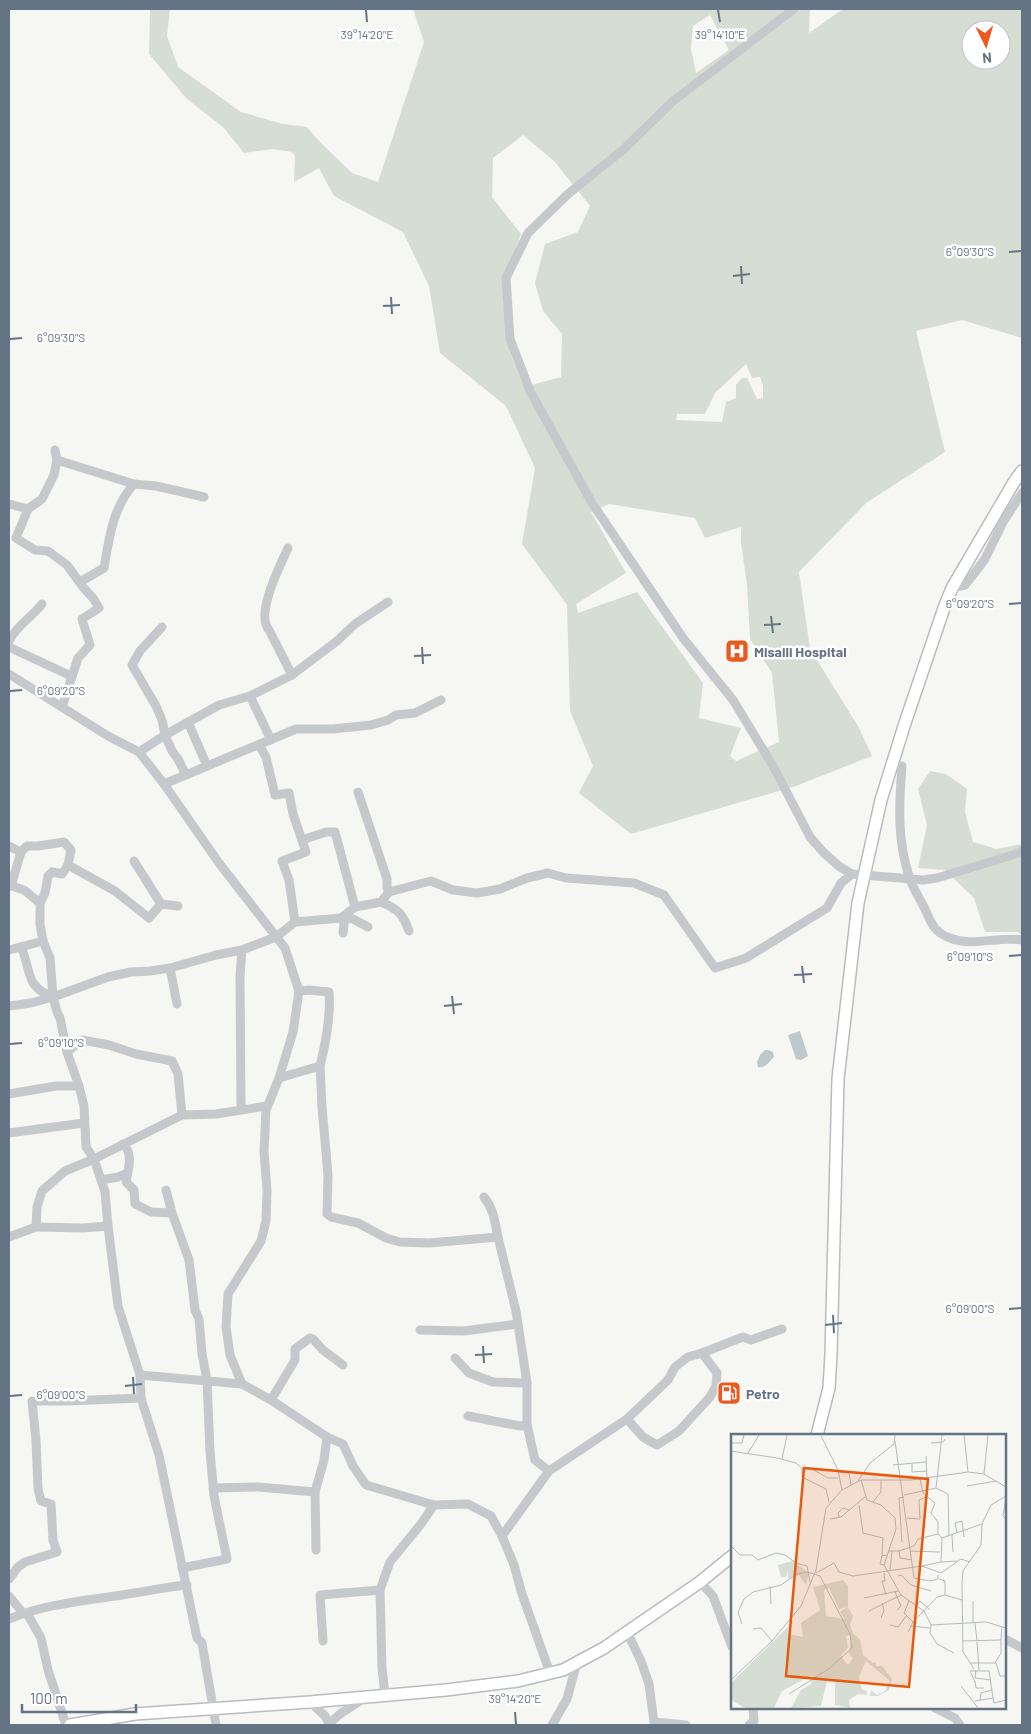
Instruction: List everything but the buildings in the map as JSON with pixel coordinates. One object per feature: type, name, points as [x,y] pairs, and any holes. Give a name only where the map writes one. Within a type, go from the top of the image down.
[{"type":"main road","points":[[817,1434],[828,1388],[831,1355],[838,1080],[858,903],[866,875],[881,800],[944,608],[952,588],[1022,471]]},
{"type":"main road","points":[[68,1725],[135,1714],[310,1702],[446,1690],[518,1681],[563,1670],[604,1648],[700,1582],[731,1557]]},
{"type":"street","points":[[794,9],[673,101],[624,149],[568,194],[528,233],[506,278],[510,339],[530,390],[592,503],[683,638],[733,700],[773,766],[810,836],[824,853],[840,868],[852,874],[923,880],[937,878],[990,863],[1022,851]]},
{"type":"street","points":[[55,450],[57,460],[54,475],[42,499],[28,509],[12,539],[35,550],[48,552],[67,565],[99,608],[82,619],[90,645],[78,658],[62,707]]},
{"type":"street","points":[[57,460],[134,484],[156,486],[204,497]]},
{"type":"street","points":[[80,582],[104,568],[109,535],[115,517],[124,495],[134,484]]},
{"type":"street","points":[[952,588],[965,585],[973,576],[985,559],[1003,522],[1022,493]]},
{"type":"street","points":[[9,504],[28,509]]},
{"type":"street","points":[[288,548],[277,571],[264,616],[265,626],[269,630],[292,675]]},
{"type":"street","points":[[139,752],[164,735],[219,704],[250,696],[292,675],[337,641],[355,624],[388,602]]},
{"type":"street","points":[[9,641],[22,622],[34,614],[42,604]]},
{"type":"street","points":[[162,627],[140,651],[132,665],[159,713],[164,735],[186,775]]},
{"type":"street","points":[[9,647],[71,676]]},
{"type":"street","points":[[9,674],[108,736],[139,752],[164,784],[219,863],[285,948],[299,991],[293,1032],[279,1078],[266,1110],[264,1152],[267,1190],[266,1222],[261,1241],[228,1294],[226,1328],[230,1355],[242,1384]]},
{"type":"street","points":[[250,696],[271,740]]},
{"type":"street","points":[[164,784],[296,729],[333,729],[378,723],[396,715],[415,713],[441,700]]},
{"type":"street","points":[[188,722],[207,766]]},
{"type":"street","points":[[259,745],[266,757],[275,795],[289,793],[293,814],[306,852],[282,861],[289,880],[295,922]]},
{"type":"street","points":[[902,766],[899,808],[904,862],[909,879],[934,929],[950,939],[971,941],[1012,938],[1022,940]]},
{"type":"street","points":[[358,792],[387,878],[389,892]]},
{"type":"street","points":[[302,840],[326,832],[335,832],[355,907]]},
{"type":"street","points":[[40,903],[24,890],[10,886],[22,852],[27,846],[64,842],[71,850],[68,865],[62,874],[52,872],[48,876],[46,893],[40,903],[40,924],[43,941],[50,958],[56,1012],[64,1034],[67,1052],[80,1086],[84,1106],[86,1148],[94,1159],[105,1192],[118,1306],[140,1375],[141,1398],[159,1455],[197,1638],[202,1643],[216,1725]]},
{"type":"street","points":[[9,846],[22,852]]},
{"type":"street","points":[[134,861],[161,904]]},
{"type":"street","points":[[68,865],[115,891],[149,918],[161,904]]},
{"type":"street","points":[[381,902],[389,892],[431,881],[453,890],[477,893],[500,889],[527,878],[548,873],[566,878],[634,883],[664,895],[715,968],[746,958],[828,908],[841,883],[852,874]]},
{"type":"street","points":[[341,918],[355,907],[381,902],[390,905],[404,916],[409,930]]},
{"type":"street","points":[[161,904],[178,906]]},
{"type":"street","points":[[341,918],[344,923],[343,933]]},
{"type":"street","points":[[9,1006],[53,997],[108,977],[131,972],[170,968],[242,950],[276,937],[295,922],[341,918],[353,919],[368,927]]},
{"type":"street","points":[[9,950],[43,941]]},
{"type":"street","points":[[22,947],[30,979],[40,992],[53,997]]},
{"type":"street","points":[[241,1109],[240,975],[242,950]]},
{"type":"street","points":[[170,968],[177,1004]]},
{"type":"street","points":[[299,991],[329,992],[327,1036],[320,1066],[328,1175],[327,1214],[331,1217],[358,1223],[386,1238],[400,1242],[429,1243],[498,1237]]},
{"type":"street","points":[[67,1052],[82,1040],[172,1061],[178,1074],[182,1115]]},
{"type":"street","points":[[279,1078],[320,1066]]},
{"type":"street","points":[[9,1094],[56,1086],[80,1086]]},
{"type":"street","points":[[36,1227],[42,1191],[65,1171],[94,1159],[182,1115],[216,1114],[267,1106]]},
{"type":"street","points":[[9,1134],[84,1123]]},
{"type":"street","points":[[123,1144],[127,1148],[130,1157],[126,1182],[134,1190],[136,1204],[152,1212],[172,1213]]},
{"type":"street","points":[[101,1180],[118,1178],[127,1172]]},
{"type":"street","points":[[166,1190],[172,1213],[190,1260],[195,1310],[199,1319],[202,1354],[208,1380],[213,1488],[227,1559],[182,1568]]},
{"type":"street","points":[[484,1197],[493,1212],[518,1324],[527,1383],[527,1425],[535,1460],[550,1471]]},
{"type":"street","points":[[9,1237],[36,1227],[83,1228],[108,1226]]},
{"type":"street","points":[[420,1330],[464,1331],[518,1324]]},
{"type":"street","points":[[502,1536],[550,1471],[627,1418],[668,1380],[675,1367],[688,1357],[743,1337],[751,1340],[782,1329]]},
{"type":"street","points":[[272,1400],[296,1360],[295,1349],[310,1338],[343,1365]]},
{"type":"street","points":[[627,1418],[643,1437],[657,1445],[679,1431],[710,1397],[716,1386],[717,1373],[702,1353]]},
{"type":"street","points":[[455,1358],[469,1373],[493,1382],[527,1383]]},
{"type":"street","points":[[140,1375],[242,1384],[272,1400],[327,1437],[344,1444],[353,1466],[366,1485],[434,1505],[468,1504],[491,1516],[514,1565],[550,1673]]},
{"type":"street","points":[[9,1578],[18,1566],[25,1562],[57,1552],[53,1540],[51,1504],[41,1501],[38,1489],[32,1401],[141,1398]]},
{"type":"street","points":[[468,1416],[520,1426],[527,1425]]},
{"type":"street","points":[[316,1550],[315,1492],[324,1460],[327,1437]]},
{"type":"street","points":[[213,1488],[258,1487],[315,1492]]},
{"type":"street","points":[[385,1695],[382,1668],[380,1590],[390,1562],[434,1505]]},
{"type":"street","points":[[700,1582],[713,1596],[731,1644]]},
{"type":"street","points":[[9,1619],[56,1604],[187,1585]]},
{"type":"street","points":[[323,1641],[320,1595],[380,1590]]},
{"type":"street","points":[[9,1596],[23,1613],[28,1615],[42,1638],[48,1670],[68,1725]]},
{"type":"street","points":[[627,1632],[641,1661],[649,1684],[654,1722],[686,1725]]},
{"type":"street","points":[[1006,1640],[1022,1648]]},
{"type":"street","points":[[552,1725],[567,1699],[577,1662]]},
{"type":"street","points":[[310,1702],[325,1716],[330,1724],[340,1714],[368,1697]]},
{"type":"street","points":[[749,1725],[754,1721],[753,1709]]},
{"type":"street","points":[[937,1709],[955,1718],[960,1725]]},
{"type":"shaded area","points":[[150,9],[170,9],[167,36],[178,67],[241,112],[283,124],[307,127],[352,173],[378,182],[424,42],[413,9],[810,9],[809,33],[843,9],[1022,9],[1022,338],[962,320],[916,331],[945,452],[866,503],[799,572],[810,649],[858,726],[872,756],[796,786],[631,834],[579,793],[593,766],[570,711],[567,605],[522,544],[535,468],[506,406],[440,353],[429,286],[403,232],[334,196],[319,168],[294,182],[295,156],[292,152],[273,149],[244,153],[223,127],[187,99],[149,54]],"holes":[[[710,15],[729,50],[696,73],[691,49],[693,26]],[[523,135],[554,161],[590,206],[578,232],[545,244],[535,283],[543,311],[562,334],[561,377],[524,387],[511,355],[503,301],[503,282],[521,234],[492,197],[493,158]],[[746,364],[752,378],[760,377],[763,386],[763,398],[757,399],[747,378],[742,378],[736,385],[736,398],[726,402],[722,422],[676,420],[677,414],[705,414],[715,393]],[[609,504],[695,518],[705,538],[741,527],[750,639],[772,673],[779,742],[736,761],[730,756],[741,728],[699,718],[703,683],[637,592],[578,613],[576,604],[626,573],[591,512]]]},
{"type":"shaded area","points":[[930,771],[946,774],[967,789],[965,812],[973,842],[997,849],[1022,844],[1022,935],[1018,932],[985,932],[974,898],[945,870],[918,868],[927,825],[918,789]]},
{"type":"shaded area","points":[[800,1031],[808,1056],[801,1060],[796,1059],[788,1035]]},
{"type":"shaded area","points":[[765,1050],[773,1052],[774,1057],[765,1066],[758,1067],[757,1062]]},
{"type":"place","name":"Misaili Hospital","points":[[737,651]]},
{"type":"place","name":"Petro","points":[[729,1393]]}]
